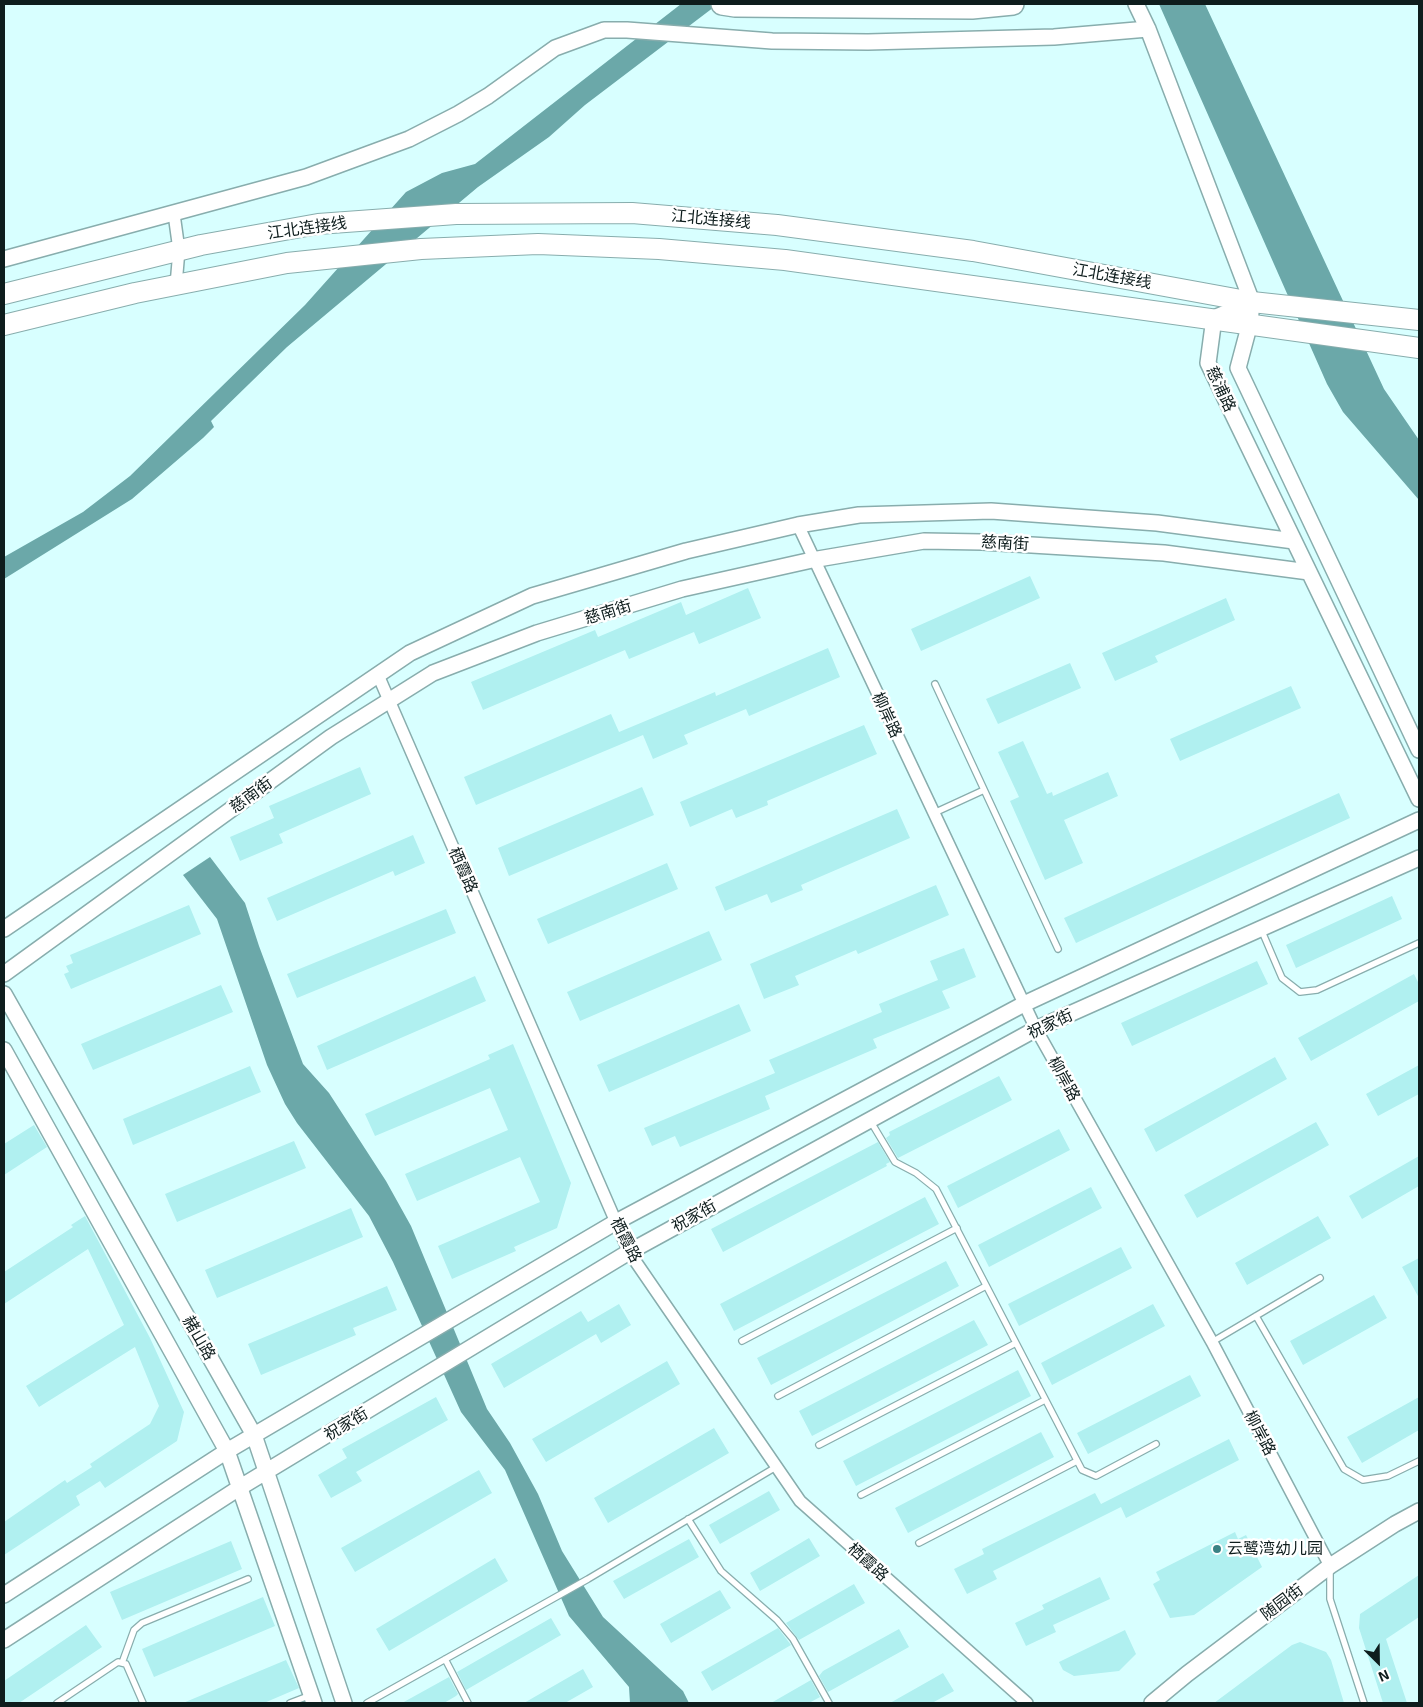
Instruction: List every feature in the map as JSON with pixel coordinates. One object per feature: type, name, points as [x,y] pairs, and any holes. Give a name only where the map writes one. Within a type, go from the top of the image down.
[{"type":"highway","points":[[722,4],[735,6],[972,8],[1013,4]]},
{"type":"highway","name":"江北连接线","points":[[4,294],[179,250],[318,224],[456,214],[632,213],[777,225],[973,251],[1252,302],[1419,320]]},
{"type":"highway","name":"江北连接线","points":[[4,325],[176,285],[287,263],[421,249],[538,244],[659,249],[785,260],[1214,318],[1419,348]]},
{"type":"street","points":[[1136,4],[1148,29],[1252,302],[1214,318]]},
{"type":"street","points":[[4,258],[174,214],[306,177],[409,139],[480,100],[556,48],[604,30],[627,30],[772,42],[868,42],[1045,37],[1148,29]]},
{"type":"street","points":[[174,214],[179,250],[176,285]]},
{"type":"street","name":"慈浦路","points":[[1252,302],[1250,323],[1238,368],[1419,750]]},
{"type":"street","name":"慈浦路","points":[[1214,318],[1208,363],[1419,799]]},
{"type":"street","name":"慈南街","points":[[4,929],[410,653],[532,596],[686,551],[798,525],[859,515],[991,511],[1157,523],[1294,541]]},
{"type":"street","name":"柳岸路","points":[[798,525],[812,560],[1036,1029],[1212,1342],[1330,1566]]},
{"type":"street","name":"慈南街","points":[[4,974],[331,737],[433,673],[537,633],[682,589],[812,560],[924,541],[982,542],[1164,553],[1309,572]]},
{"type":"street","name":"栖霞路","points":[[378,675],[629,1252],[800,1501],[1027,1703]]},
{"type":"street","name":"祝家街","points":[[4,1596],[227,1452],[616,1222],[1024,1004],[1419,820]]},
{"type":"street","name":"祝家街","points":[[4,1640],[239,1488],[267,1473],[629,1252],[1036,1029],[1419,858]]},
{"type":"street","name":"赭山路","points":[[4,994],[254,1436],[344,1703]]},
{"type":"street","name":"赭山路","points":[[4,1050],[227,1452],[312,1699]]},
{"type":"street","name":"随园街","points":[[1152,1703],[1187,1674],[1330,1566],[1395,1524],[1419,1511]]},
{"type":"lane","points":[[935,684],[1058,950]]},
{"type":"lane","points":[[933,813],[984,790]]},
{"type":"lane","points":[[1260,928],[1282,978],[1300,992],[1317,990],[1419,942]]},
{"type":"lane","points":[[870,1120],[895,1162],[916,1173],[936,1188],[1082,1470],[1096,1476],[1156,1444]]},
{"type":"lane","points":[[742,1341],[956,1228]]},
{"type":"lane","points":[[1212,1342],[1320,1278]]},
{"type":"lane","points":[[778,1396],[986,1286]]},
{"type":"lane","points":[[1256,1316],[1344,1469],[1362,1480],[1388,1476],[1419,1461]]},
{"type":"lane","points":[[818,1445],[1016,1343]]},
{"type":"lane","points":[[861,1495],[1046,1400]]},
{"type":"lane","points":[[919,1543],[1077,1461]]},
{"type":"lane","points":[[367,1703],[588,1579],[776,1467]]},
{"type":"lane","points":[[688,1519],[720,1571],[777,1620],[793,1639],[829,1703]]},
{"type":"lane","points":[[1330,1566],[1330,1600],[1364,1703]]},
{"type":"lane","points":[[122,1663],[134,1630],[142,1623],[248,1579]]},
{"type":"lane","points":[[444,1659],[468,1703]]},
{"type":"lane","points":[[57,1703],[118,1662],[126,1664],[143,1703]]},
{"type":"lane","points":[[290,1703],[312,1699]]},
{"type":"water","points":[[681,4],[718,4],[585,105],[549,137],[478,187],[287,347],[211,421],[214,427],[203,438],[132,499],[4,579],[4,557],[83,512],[130,476],[305,305],[406,192],[442,173],[475,164]]},
{"type":"water","points":[[1159,4],[1205,4],[1384,389],[1419,440],[1419,500],[1343,412],[1327,384]]},
{"type":"water","points":[[210,857],[245,903],[303,1064],[329,1093],[386,1181],[411,1226],[487,1409],[510,1443],[538,1494],[562,1551],[603,1617],[683,1691],[689,1703],[630,1703],[629,1687],[569,1616],[505,1470],[461,1412],[393,1262],[369,1216],[297,1123],[285,1104],[267,1065],[217,919],[183,875]]},
{"type":"building","points":[[1030,576],[1040,598],[921,651],[911,629]]},
{"type":"building","points":[[748,588],[761,618],[699,644],[694,632],[629,659],[625,650],[483,710],[471,682],[595,630],[598,637],[681,602],[686,615]]},
{"type":"building","points":[[1226,598],[1235,620],[1155,656],[1158,662],[1115,681],[1102,653]]},
{"type":"building","points":[[828,648],[840,677],[749,716],[746,709],[684,735],[688,744],[653,759],[643,735],[476,805],[464,777],[611,714],[619,732],[715,692],[716,696]]},
{"type":"building","points":[[1070,663],[1081,688],[998,724],[986,699]]},
{"type":"building","points":[[1291,686],[1301,708],[1180,761],[1170,739]]},
{"type":"building","points":[[864,725],[877,754],[767,801],[768,805],[736,818],[732,809],[690,827],[680,802]]},
{"type":"building","points":[[1023,741],[1047,794],[1052,792],[1053,796],[1108,772],[1118,796],[1064,820],[1083,863],[1045,880],[1010,801],[1019,797],[998,752]]},
{"type":"building","points":[[360,767],[371,794],[279,834],[283,843],[240,861],[230,837],[274,818],[269,806]]},
{"type":"building","points":[[642,787],[654,815],[509,876],[498,848]]},
{"type":"building","points":[[1339,793],[1350,818],[1076,943],[1064,918]]},
{"type":"building","points":[[897,809],[910,838],[801,885],[803,890],[771,903],[767,894],[725,911],[715,887]]},
{"type":"building","points":[[413,835],[425,863],[395,876],[393,871],[277,921],[267,898]]},
{"type":"building","points":[[667,863],[678,889],[548,944],[537,919]]},
{"type":"building","points":[[936,885],[949,915],[858,954],[856,950],[795,976],[799,985],[764,999],[750,964]]},
{"type":"building","points":[[1392,896],[1402,919],[1296,968],[1286,945]]},
{"type":"building","points":[[189,905],[201,934],[71,989],[64,974],[69,972],[66,966],[73,963],[70,955]]},
{"type":"building","points":[[446,909],[456,933],[297,998],[287,974]]},
{"type":"building","points":[[709,931],[722,960],[580,1021],[567,992]]},
{"type":"building","points":[[964,948],[976,977],[942,991],[950,1008],[873,1039],[877,1048],[765,1096],[770,1109],[680,1147],[675,1136],[652,1146],[644,1128],[775,1073],[769,1060],[882,1012],[879,1004],[938,980],[930,961]]},
{"type":"building","points":[[1257,961],[1268,984],[1132,1046],[1121,1023]]},
{"type":"building","points":[[1414,974],[1419,984],[1419,1001],[1311,1061],[1298,1038]]},
{"type":"building","points":[[475,976],[486,1001],[327,1070],[317,1046]]},
{"type":"building","points":[[221,985],[233,1012],[93,1070],[81,1044]]},
{"type":"building","points":[[739,1004],[751,1031],[609,1092],[597,1065]]},
{"type":"building","points":[[513,1044],[571,1183],[557,1228],[514,1247],[516,1251],[452,1279],[438,1246],[540,1202],[520,1157],[417,1201],[405,1174],[508,1130],[490,1088],[375,1136],[365,1114],[490,1059],[488,1055]]},
{"type":"building","points":[[1275,1057],[1287,1079],[1156,1152],[1144,1129]]},
{"type":"building","points":[[1419,1065],[1419,1094],[1378,1116],[1366,1094]]},
{"type":"building","points":[[250,1066],[261,1092],[133,1145],[123,1119]]},
{"type":"building","points":[[999,1076],[1012,1100],[898,1158],[886,1138],[890,1135],[889,1132]]},
{"type":"building","points":[[1316,1122],[1329,1145],[1197,1218],[1184,1195]]},
{"type":"building","points":[[34,1125],[47,1147],[4,1175],[4,1144]]},
{"type":"building","points":[[1059,1129],[1070,1150],[958,1208],[947,1186]]},
{"type":"building","points":[[294,1141],[306,1168],[177,1222],[165,1194]]},
{"type":"building","points":[[878,1142],[890,1162],[886,1164],[887,1166],[723,1252],[711,1229]]},
{"type":"building","points":[[1419,1156],[1419,1186],[1362,1219],[1349,1196]]},
{"type":"building","points":[[1091,1187],[1102,1208],[989,1267],[978,1245]]},
{"type":"building","points":[[925,1197],[939,1224],[734,1331],[720,1304]]},
{"type":"building","points":[[351,1208],[363,1237],[217,1298],[205,1270]]},
{"type":"building","points":[[85,1216],[150,1338],[184,1412],[177,1441],[105,1488],[100,1481],[76,1496],[80,1505],[4,1555],[4,1522],[65,1480],[67,1483],[92,1467],[90,1464],[150,1424],[159,1406],[135,1347],[39,1407],[26,1386],[124,1325],[88,1249],[4,1304],[4,1272],[73,1227],[71,1225]]},
{"type":"building","points":[[1318,1216],[1331,1238],[1247,1285],[1235,1263]]},
{"type":"building","points":[[1121,1247],[1132,1268],[1019,1326],[1008,1304]]},
{"type":"building","points":[[1419,1258],[1419,1298],[1402,1267]]},
{"type":"building","points":[[946,1261],[959,1286],[771,1385],[757,1358]]},
{"type":"building","points":[[387,1286],[397,1310],[353,1328],[356,1335],[261,1375],[248,1344]]},
{"type":"building","points":[[1374,1295],[1387,1318],[1303,1365],[1290,1341]]},
{"type":"building","points":[[619,1304],[631,1325],[601,1343],[596,1334],[504,1388],[491,1364],[581,1311],[588,1322]]},
{"type":"building","points":[[1153,1304],[1165,1326],[1052,1385],[1041,1363]]},
{"type":"building","points":[[974,1320],[988,1345],[812,1436],[799,1411]]},
{"type":"building","points":[[667,1361],[680,1384],[546,1462],[532,1439]]},
{"type":"building","points":[[1018,1370],[1031,1396],[856,1486],[843,1461]]},
{"type":"building","points":[[1190,1375],[1201,1396],[1088,1454],[1077,1433]]},
{"type":"building","points":[[436,1397],[448,1420],[356,1472],[362,1481],[331,1498],[318,1475],[347,1458],[342,1449]]},
{"type":"building","points":[[1419,1397],[1419,1430],[1362,1463],[1347,1437]]},
{"type":"building","points":[[714,1428],[729,1453],[608,1523],[594,1498]]},
{"type":"building","points":[[1041,1432],[1054,1457],[908,1533],[895,1508]]},
{"type":"building","points":[[1229,1439],[1239,1460],[1126,1518],[1121,1507],[993,1571],[997,1579],[967,1594],[954,1569],[984,1554],[982,1549],[1095,1493],[1101,1504]]},
{"type":"building","points":[[479,1470],[492,1493],[355,1572],[341,1548]]},
{"type":"building","points":[[769,1491],[780,1510],[720,1544],[709,1525]]},
{"type":"building","points":[[1235,1532],[1238,1539],[1246,1535],[1262,1567],[1194,1615],[1170,1618],[1153,1584],[1160,1580],[1156,1572]]},
{"type":"building","points":[[809,1538],[820,1556],[760,1591],[750,1573]]},
{"type":"building","points":[[689,1539],[699,1557],[624,1599],[613,1581]]},
{"type":"building","points":[[231,1541],[242,1569],[122,1620],[110,1592]]},
{"type":"building","points":[[495,1558],[508,1581],[389,1651],[376,1629]]},
{"type":"building","points":[[1419,1575],[1419,1617],[1386,1639],[1407,1703],[1383,1703],[1359,1628],[1360,1614]]},
{"type":"building","points":[[1100,1577],[1110,1599],[1053,1625],[1056,1632],[1026,1646],[1015,1623],[1044,1609],[1042,1605]]},
{"type":"building","points":[[854,1584],[865,1603],[799,1640],[786,1623]]},
{"type":"building","points":[[720,1590],[731,1608],[671,1643],[660,1624]]},
{"type":"building","points":[[263,1597],[275,1626],[154,1677],[142,1649]]},
{"type":"building","points":[[551,1618],[561,1635],[466,1690],[457,1672]]},
{"type":"building","points":[[86,1625],[102,1647],[19,1703],[4,1703],[4,1681]]},
{"type":"building","points":[[778,1628],[791,1645],[712,1691],[701,1672]]},
{"type":"building","points":[[899,1629],[909,1647],[828,1692],[819,1676],[823,1671]]},
{"type":"building","points":[[1125,1630],[1136,1654],[1119,1671],[1074,1676],[1063,1670],[1059,1662]]},
{"type":"building","points":[[1300,1642],[1326,1652],[1331,1660],[1344,1703],[1214,1703],[1292,1645]]},
{"type":"building","points":[[286,1660],[299,1688],[264,1703],[183,1703]]},
{"type":"building","points":[[583,1669],[593,1687],[565,1703],[524,1703]]},
{"type":"building","points":[[943,1673],[954,1691],[932,1703],[890,1703]]},
{"type":"building","points":[[449,1677],[458,1694],[444,1703],[402,1703]]},
{"type":"building","points":[[811,1680],[820,1697],[809,1703],[771,1703]]},
{"type":"place","name":"云鹭湾幼儿园","points":[[1217,1549]]}]
